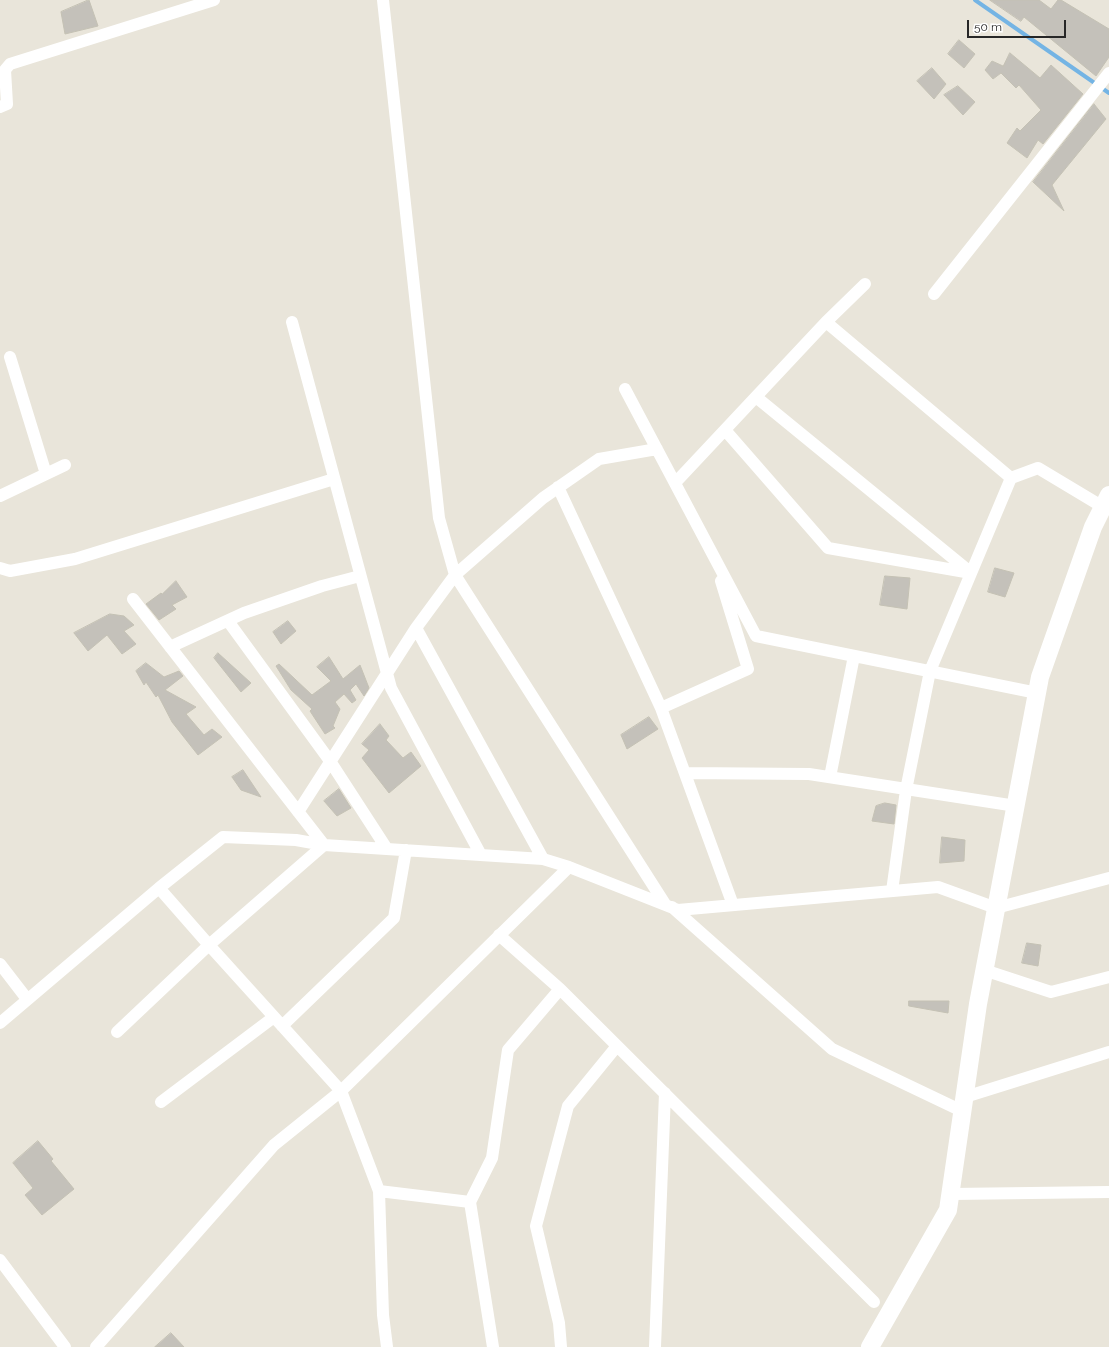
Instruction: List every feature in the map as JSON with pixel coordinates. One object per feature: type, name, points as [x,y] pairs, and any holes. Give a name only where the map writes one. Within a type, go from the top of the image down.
[{"type":"main road","points":[[870,1347],[948,1210],[984,970],[1040,677],[1088,542],[1106,501]]},
{"type":"street","points":[[0,107],[7,104],[5,70],[10,64],[214,0]]},
{"type":"street","points":[[383,0],[439,518],[455,575],[669,906],[832,1049],[964,1104],[1109,1052]]},
{"type":"street","points":[[934,294],[1109,73]]},
{"type":"street","points":[[675,483],[826,322],[866,284]]},
{"type":"street","points":[[292,322],[391,688],[481,855]]},
{"type":"street","points":[[826,322],[1011,478]]},
{"type":"street","points":[[10,357],[46,474]]},
{"type":"street","points":[[625,389],[756,636],[1037,693]]},
{"type":"street","points":[[756,397],[971,573]]},
{"type":"street","points":[[725,430],[828,548],[971,573]]},
{"type":"street","points":[[298,812],[416,628],[455,575],[543,498],[599,458],[657,448]]},
{"type":"street","points":[[0,496],[65,465]]},
{"type":"street","points":[[892,891],[906,789],[930,671],[1011,478],[1038,468],[1106,501]]},
{"type":"street","points":[[0,568],[10,571],[75,559],[334,479]]},
{"type":"street","points":[[558,487],[661,708],[733,905]]},
{"type":"street","points":[[661,708],[748,669],[713,554]]},
{"type":"street","points":[[170,647],[244,613],[322,586],[360,576]]},
{"type":"street","points":[[133,599],[324,845]]},
{"type":"street","points":[[228,621],[330,761],[387,849]]},
{"type":"street","points":[[416,628],[543,859]]},
{"type":"street","points":[[830,777],[854,656]]},
{"type":"street","points":[[685,773],[809,774],[1016,806]]},
{"type":"street","points":[[0,1023],[159,888],[223,837],[296,840],[324,845],[543,859],[570,866],[678,910],[938,887],[996,908],[1109,878]]},
{"type":"street","points":[[117,1032],[209,945],[324,845]]},
{"type":"street","points":[[161,1102],[278,1021],[394,918],[406,850]]},
{"type":"street","points":[[96,1347],[274,1145],[341,1091],[570,866]]},
{"type":"street","points":[[159,888],[341,1091],[379,1191],[383,1315],[387,1347]]},
{"type":"street","points":[[499,935],[560,989],[874,1302]]},
{"type":"street","points":[[0,964],[28,999]]},
{"type":"street","points":[[984,970],[1051,992],[1109,977]]},
{"type":"street","points":[[493,1347],[470,1202],[492,1158],[508,1050],[560,989]]},
{"type":"street","points":[[561,1347],[559,1323],[536,1226],[568,1106],[617,1046]]},
{"type":"street","points":[[655,1347],[665,1093]]},
{"type":"street","points":[[379,1191],[470,1202]]},
{"type":"street","points":[[951,1194],[1109,1192]]},
{"type":"street","points":[[0,1260],[65,1347]]},
{"type":"building","points":[[89,0],[98,26],[65,34],[61,12]]},
{"type":"building","points":[[990,0],[1039,0],[1051,9],[1058,0],[1061,0],[1109,29],[1109,57],[1096,76],[1024,17],[1021,21]]},
{"type":"building","points":[[959,40],[975,54],[964,68],[948,54]]},
{"type":"building","points":[[1010,53],[1040,78],[1051,65],[1083,94],[1043,144],[1038,140],[1027,158],[1007,143],[1017,128],[1020,131],[1041,110],[1019,85],[1016,88],[1001,73],[993,79],[985,70],[992,61],[1003,66]]},
{"type":"building","points":[[932,68],[946,84],[934,99],[917,81]]},
{"type":"building","points":[[958,86],[975,102],[963,115],[944,95]]},
{"type":"building","points":[[1094,104],[1106,119],[1052,185],[1064,211],[1033,182]]},
{"type":"building","points":[[995,568],[1014,573],[1005,597],[988,592]]},
{"type":"building","points":[[885,576],[910,578],[907,609],[880,605]]},
{"type":"building","points":[[176,581],[187,597],[172,605],[176,609],[159,620],[146,604],[161,593],[162,594]]},
{"type":"building","points":[[110,614],[124,616],[134,625],[124,631],[136,644],[122,654],[107,635],[88,651],[74,633]]},
{"type":"building","points":[[288,621],[296,631],[281,644],[273,632]]},
{"type":"building","points":[[218,653],[251,683],[241,692],[214,658]]},
{"type":"building","points":[[329,657],[343,679],[360,665],[369,688],[364,696],[356,684],[350,690],[356,700],[352,703],[344,694],[335,702],[340,709],[333,726],[335,728],[325,734],[310,711],[312,709],[291,690],[276,666],[279,664],[312,695],[331,681],[317,667]]},
{"type":"building","points":[[146,663],[164,677],[179,671],[183,676],[165,690],[196,707],[186,714],[204,735],[212,729],[222,737],[198,755],[172,722],[158,695],[156,697],[146,682],[144,685],[136,671]]},
{"type":"building","points":[[649,717],[658,729],[627,749],[621,735]]},
{"type":"building","points":[[380,724],[389,736],[386,740],[403,758],[411,752],[421,766],[389,793],[362,758],[369,750],[362,744]]},
{"type":"building","points":[[243,770],[261,797],[241,790],[232,777]]},
{"type":"building","points":[[339,789],[351,808],[337,816],[324,801]]},
{"type":"building","points":[[885,803],[896,805],[894,824],[872,821],[876,806]]},
{"type":"building","points":[[942,837],[965,840],[964,861],[940,863]]},
{"type":"building","points":[[1027,943],[1041,945],[1038,966],[1022,963]]},
{"type":"building","points":[[909,1001],[949,1001],[948,1013],[909,1006]]},
{"type":"building","points":[[38,1141],[53,1159],[51,1161],[74,1189],[42,1215],[25,1195],[33,1188],[13,1163]]},
{"type":"building","points":[[171,1333],[184,1347],[155,1347]]},
{"type":"waterway","points":[[975,0],[1109,93]]}]
